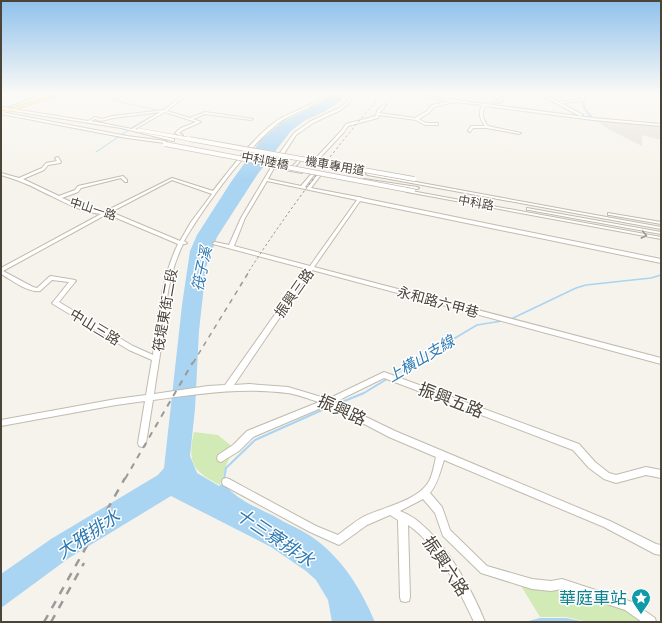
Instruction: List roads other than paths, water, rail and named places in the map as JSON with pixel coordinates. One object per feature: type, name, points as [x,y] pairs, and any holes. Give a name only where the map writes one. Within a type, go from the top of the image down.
[{"type":"street","points":[[63,122],[124,134],[173,140]]},
{"type":"street","points":[[69,122],[165,143]]},
{"type":"street","points":[[88,122],[120,127],[173,140]]},
{"type":"street","points":[[133,129],[145,122]]},
{"type":"street","points":[[182,134],[177,133],[182,129],[199,122]]},
{"type":"street","name":"筏堤東街二段","points":[[156,359],[165,291],[171,266],[203,207],[239,160],[256,141],[278,122]]},
{"type":"street","points":[[231,247],[244,218],[267,180],[273,167],[295,134],[312,122]]},
{"type":"street","points":[[315,161],[347,125],[358,122]]},
{"type":"street","points":[[422,122],[425,124],[437,124]]},
{"type":"street","points":[[484,122],[487,127]]},
{"type":"street","points":[[632,122],[661,125]]},
{"type":"street","points":[[470,131],[472,127],[487,127],[520,133]]},
{"type":"street","name":"機車專用道","points":[[139,130],[414,179]]},
{"type":"street","name":"中科陸橋","points":[[173,140],[368,174]]},
{"type":"street","name":"中科陸橋","points":[[165,143],[366,180]]},
{"type":"street","name":"機車專用道","points":[[165,143],[413,191]]},
{"type":"street","points":[[20,179],[43,169],[48,164],[58,162],[56,158]]},
{"type":"street","points":[[291,170],[301,158]]},
{"type":"street","name":"中科路","points":[[273,167],[398,190],[494,200],[661,223]]},
{"type":"street","name":"中山一路","points":[[1,174],[20,179],[101,214],[110,213],[184,243]]},
{"type":"street","points":[[303,186],[313,174]]},
{"type":"street","points":[[368,174],[414,179]]},
{"type":"street","name":"中科路","points":[[368,174],[661,232]]},
{"type":"street","points":[[309,188],[319,175]]},
{"type":"street","points":[[60,197],[77,191],[79,187],[90,184],[122,177],[126,181]]},
{"type":"street","points":[[1,271],[106,213],[172,179],[214,193]]},
{"type":"street","name":"中科路","points":[[414,179],[444,185],[494,200],[661,238]]},
{"type":"street","points":[[267,180],[303,186],[661,261]]},
{"type":"street","points":[[366,180],[413,191]]},
{"type":"street","name":"中科路","points":[[366,180],[661,228]]},
{"type":"street","name":"振興三路","points":[[228,387],[360,198]]},
{"type":"street","name":"永和路六甲巷","points":[[215,242],[311,269],[661,361]]},
{"type":"street","name":"中山三路","points":[[1,271],[32,289],[38,290],[51,278],[73,281],[56,303],[131,348],[156,359]]},
{"type":"street","points":[[142,443],[151,397],[156,359]]},
{"type":"street","name":"振興五路","points":[[221,458],[236,448],[250,434],[328,402],[384,375],[576,447],[592,465],[607,476],[616,479],[646,471],[661,474]]},
{"type":"street","name":"振興路","points":[[1,423],[116,402],[228,387],[288,390],[328,402],[392,434],[607,524],[656,549],[661,550]]},
{"type":"street","points":[[226,482],[313,529],[339,540],[368,520],[392,511],[424,493],[431,485],[441,455]]},
{"type":"street","name":"振興六路","points":[[424,493],[439,510],[446,533],[484,570],[532,584],[551,586],[562,584],[628,606],[651,622]]},
{"type":"street","name":"振興六路","points":[[392,511],[415,524],[438,548],[463,588],[480,622]]},
{"type":"street","name":"振興六路","points":[[403,518],[405,597]]},
{"type":"water","points":[[303,122],[291,131],[257,175],[217,237],[206,267],[199,331],[195,409],[190,456],[197,473],[219,486],[223,483],[240,498],[305,532],[320,543],[331,553],[348,573],[363,597],[375,622],[332,622],[328,600],[316,580],[306,571],[271,547],[171,496],[69,558],[1,608],[1,574],[51,539],[158,475],[164,468],[182,305],[190,251],[197,235],[231,182],[261,140],[281,123]]},
{"type":"water","points":[[540,618],[566,618],[585,622],[525,622]]},
{"type":"waterway","points":[[96,152],[141,122]]},
{"type":"waterway","name":"上橫山支線","points":[[511,319],[576,288],[586,285],[651,278],[661,275]]},
{"type":"waterway","name":"上橫山支線","points":[[413,363],[477,325],[502,321]]},
{"type":"waterway","name":"上橫山支線","points":[[392,376],[415,362]]},
{"type":"waterway","name":"上橫山支線","points":[[337,404],[364,393],[387,379]]},
{"type":"waterway","name":"上橫山支線","points":[[224,479],[226,468],[255,440],[331,406]]},
{"type":"railway","points":[[249,271],[313,180],[359,122]]},
{"type":"railway","points":[[193,363],[250,270]]},
{"type":"railway","points":[[125,479],[193,362]]},
{"type":"railway","points":[[44,622],[125,478]]},
{"type":"railway","points":[[51,622],[84,563]]},
{"type":"place","name":"華庭車站","points":[[641,615]]},
{"type":"water label","name":"筏子溪","points":[[202,269]]},
{"type":"water label","name":"大雅排水","points":[[88,534]]},
{"type":"water label","name":"十三寮排水","points":[[275,537]]}]
